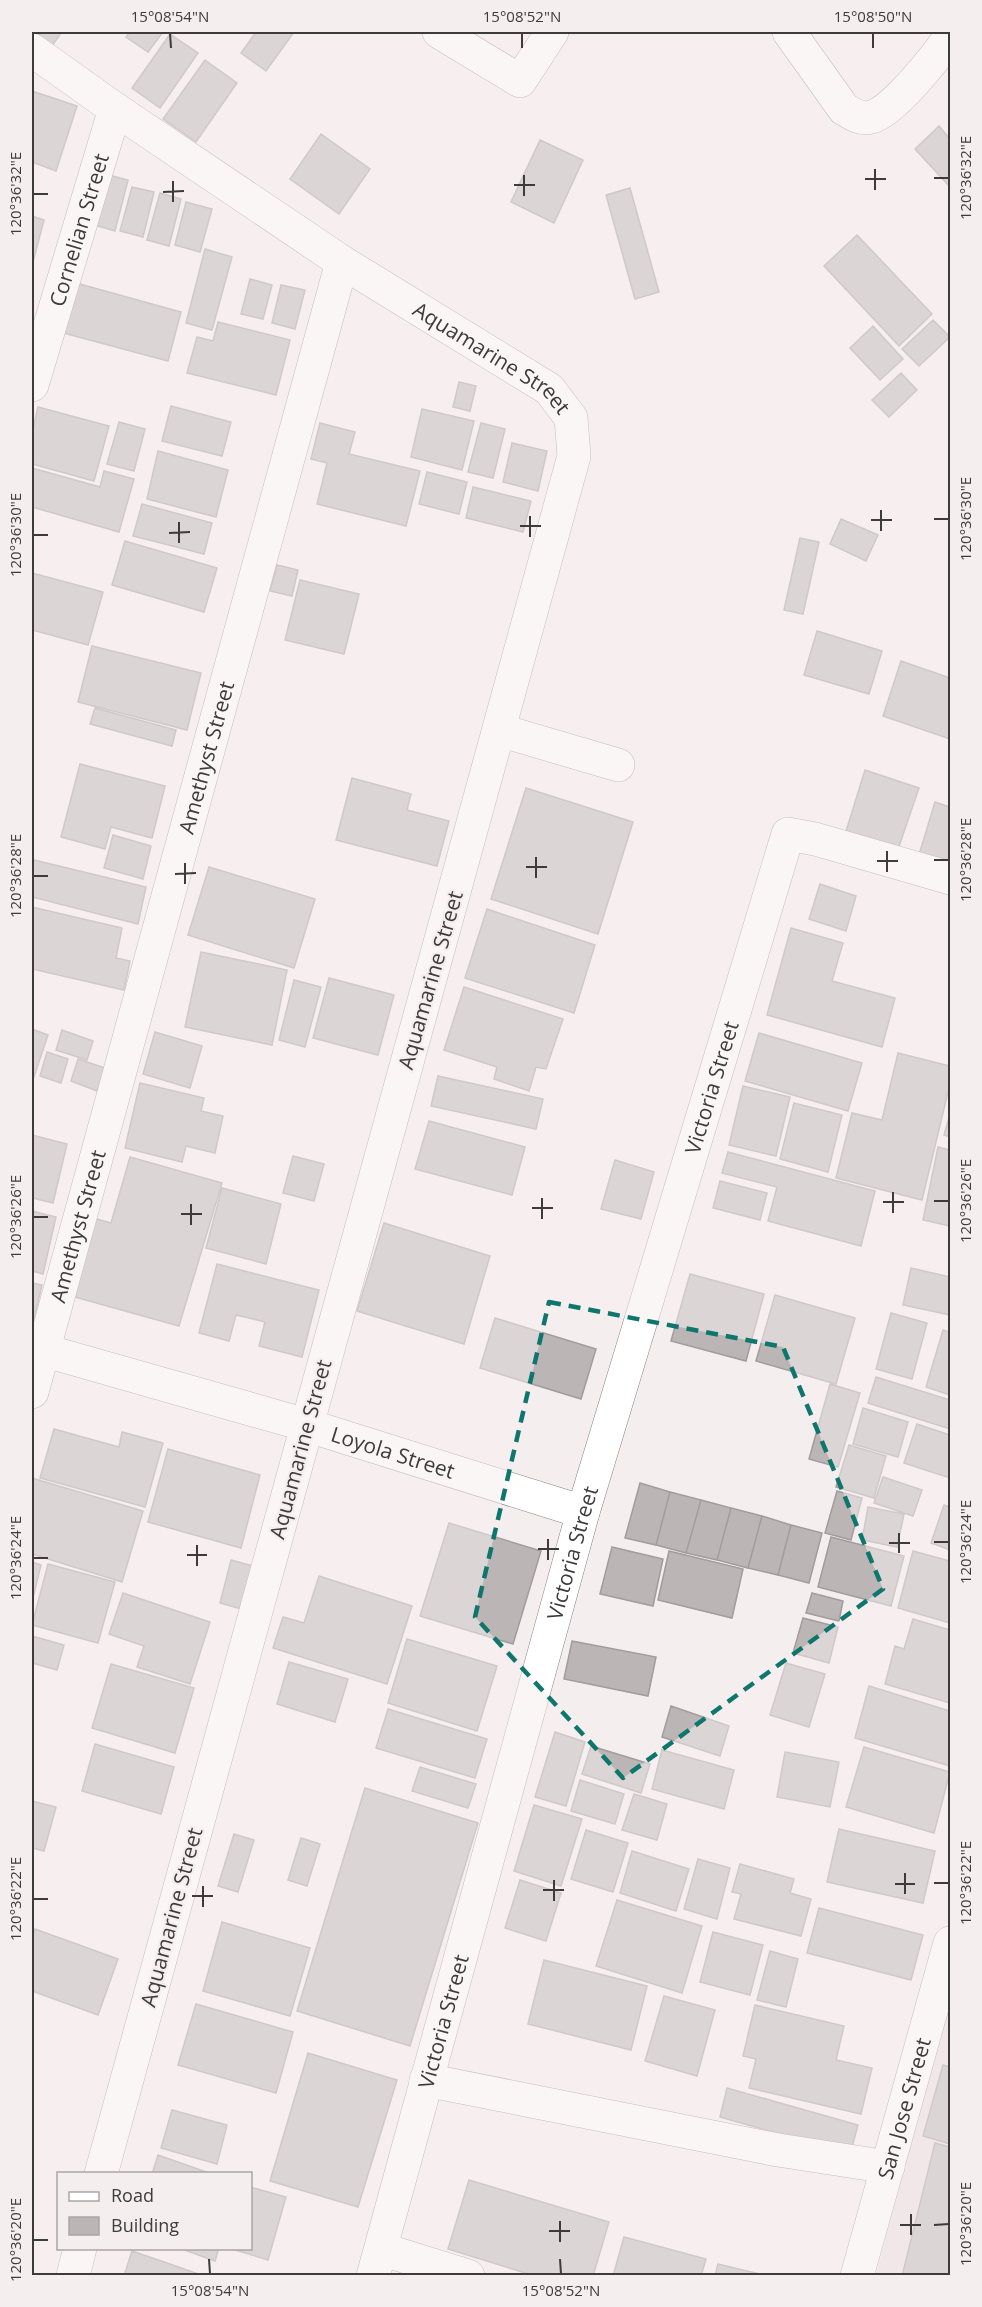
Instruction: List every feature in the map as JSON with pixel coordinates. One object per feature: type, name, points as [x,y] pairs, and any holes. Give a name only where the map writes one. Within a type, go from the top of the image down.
[{"type":"street","points":[[439,32],[520,81],[552,32]]},
{"type":"street","points":[[789,32],[844,109],[856,116],[869,118],[881,113],[897,100],[951,37]]},
{"type":"street","name":"Aquamarine Street","points":[[32,50],[115,109],[342,262],[549,389],[571,418],[574,456],[102,2172]]},
{"type":"street","name":"Cornelian Street","points":[[32,385],[115,109]]},
{"type":"street","name":"Amethyst Street","points":[[32,1392],[37,1348],[342,262]]},
{"type":"street","points":[[500,730],[618,765]]},
{"type":"street","name":"Victoria Street","points":[[377,2262],[583,1512],[788,834],[816,839],[951,878]]},
{"type":"street","name":"Loyola Street","points":[[37,1348],[306,1425],[583,1512]]},
{"type":"street","name":"San Jose Street","points":[[857,2276],[951,1943]]},
{"type":"street","points":[[426,2080],[778,2150],[888,2167]]},
{"type":"street","points":[[73,2276],[80,2250]]},
{"type":"street","points":[[377,2262],[468,2276]]},
{"type":"highlighted area","points":[[549,1302],[783,1347],[883,1589],[623,1778],[475,1617]]},
{"type":"shaded area","points":[[950,1999],[950,2275],[876,2276],[912,2134]]},
{"type":"building","points":[[42,32],[62,32],[51,47],[37,37]]},
{"type":"building","points":[[130,32],[163,32],[148,52],[126,37]]},
{"type":"building","points":[[256,32],[294,32],[266,71],[241,53]]},
{"type":"building","points":[[170,34],[198,53],[160,108],[132,88]]},
{"type":"building","points":[[205,60],[237,83],[196,142],[163,119]]},
{"type":"building","points":[[32,91],[77,106],[56,171],[32,162]]},
{"type":"building","points":[[939,126],[950,139],[950,187],[915,149]]},
{"type":"building","points":[[321,134],[370,169],[339,214],[290,179]]},
{"type":"building","points":[[540,140],[583,160],[554,223],[511,202]]},
{"type":"building","points":[[105,174],[128,180],[115,231],[91,224]]},
{"type":"building","points":[[132,187],[154,192],[143,237],[120,231]]},
{"type":"building","points":[[630,188],[659,292],[635,299],[606,195]]},
{"type":"building","points":[[160,193],[181,199],[169,246],[147,240]]},
{"type":"building","points":[[186,202],[212,209],[200,252],[175,245]]},
{"type":"building","points":[[32,216],[44,220],[32,266]]},
{"type":"building","points":[[857,235],[932,314],[899,346],[824,266]]},
{"type":"building","points":[[205,249],[232,257],[212,330],[186,323]]},
{"type":"building","points":[[250,279],[272,285],[263,319],[241,314]]},
{"type":"building","points":[[69,281],[181,312],[168,361],[56,331]]},
{"type":"building","points":[[281,285],[305,290],[295,329],[272,323]]},
{"type":"building","points":[[933,320],[950,337],[919,366],[902,349]]},
{"type":"building","points":[[218,322],[290,340],[276,395],[187,373],[197,337],[213,341]]},
{"type":"building","points":[[873,326],[903,359],[880,380],[850,348]]},
{"type":"building","points":[[901,373],[917,390],[889,417],[872,400]]},
{"type":"building","points":[[459,382],[476,386],[470,411],[453,407]]},
{"type":"building","points":[[171,406],[231,422],[222,456],[162,441]]},
{"type":"building","points":[[38,407],[109,426],[94,481],[32,464],[32,433]]},
{"type":"building","points":[[422,409],[474,421],[462,470],[411,457]]},
{"type":"building","points":[[119,422],[145,429],[134,471],[107,464]]},
{"type":"building","points":[[320,423],[355,432],[349,454],[420,471],[406,526],[317,504],[327,463],[311,459]]},
{"type":"building","points":[[481,423],[505,429],[493,478],[468,472]]},
{"type":"building","points":[[512,443],[547,451],[538,491],[503,482]]},
{"type":"building","points":[[158,451],[228,470],[216,517],[147,499]]},
{"type":"building","points":[[32,468],[100,487],[104,471],[134,479],[119,532],[32,507]]},
{"type":"building","points":[[427,472],[467,482],[459,514],[419,504]]},
{"type":"building","points":[[473,487],[531,501],[523,532],[466,518]]},
{"type":"building","points":[[142,504],[212,523],[204,554],[133,536]]},
{"type":"building","points":[[841,519],[878,535],[866,561],[830,544]]},
{"type":"building","points":[[800,538],[819,542],[803,614],[784,610]]},
{"type":"building","points":[[125,541],[217,568],[204,612],[112,585]]},
{"type":"building","points":[[277,565],[298,570],[292,596],[270,591]]},
{"type":"building","points":[[32,573],[103,592],[88,645],[32,630]]},
{"type":"building","points":[[300,580],[359,594],[344,654],[285,640]]},
{"type":"building","points":[[817,631],[882,651],[869,694],[804,675]]},
{"type":"building","points":[[92,646],[201,673],[187,730],[78,702]]},
{"type":"building","points":[[901,661],[950,678],[950,739],[883,716]]},
{"type":"building","points":[[95,708],[176,730],[172,746],[90,724]]},
{"type":"building","points":[[80,764],[165,786],[152,838],[111,827],[105,849],[61,837]]},
{"type":"building","points":[[865,770],[919,788],[895,858],[843,841]]},
{"type":"building","points":[[352,778],[411,794],[407,810],[449,821],[437,866],[336,840]]},
{"type":"building","points":[[526,788],[633,822],[598,934],[491,899]]},
{"type":"building","points":[[935,802],[950,807],[950,868],[918,858]]},
{"type":"building","points":[[113,835],[151,846],[143,879],[104,868]]},
{"type":"building","points":[[34,860],[146,887],[138,924],[32,897]]},
{"type":"building","points":[[209,867],[315,899],[294,968],[188,935]]},
{"type":"building","points":[[820,884],[856,896],[846,931],[809,919]]},
{"type":"building","points":[[32,907],[122,928],[116,958],[130,961],[124,990],[32,969]]},
{"type":"building","points":[[487,909],[595,945],[574,1013],[465,978]]},
{"type":"building","points":[[791,928],[843,943],[832,981],[895,998],[882,1047],[767,1015]]},
{"type":"building","points":[[201,952],[287,970],[272,1045],[185,1027]]},
{"type":"building","points":[[329,978],[394,995],[378,1055],[313,1038]]},
{"type":"building","points":[[294,980],[321,987],[305,1047],[279,1040]]},
{"type":"building","points":[[464,987],[563,1019],[546,1069],[536,1067],[529,1091],[494,1079],[497,1067],[444,1050]]},
{"type":"building","points":[[32,1029],[48,1035],[34,1077],[32,1076]]},
{"type":"building","points":[[62,1030],[93,1041],[87,1060],[56,1050]]},
{"type":"building","points":[[155,1032],[202,1046],[190,1088],[143,1074]]},
{"type":"building","points":[[759,1033],[862,1063],[848,1111],[745,1081]]},
{"type":"building","points":[[47,1052],[68,1059],[61,1083],[40,1076]]},
{"type":"building","points":[[898,1053],[950,1066],[950,1084],[922,1200],[836,1178],[852,1113],[882,1120]]},
{"type":"building","points":[[78,1059],[105,1068],[97,1091],[71,1081]]},
{"type":"building","points":[[438,1076],[543,1099],[536,1129],[431,1106]]},
{"type":"building","points":[[140,1083],[204,1098],[201,1111],[223,1116],[215,1153],[186,1146],[182,1162],[125,1148]]},
{"type":"building","points":[[743,1086],[790,1097],[776,1156],[729,1145]]},
{"type":"building","points":[[794,1103],[842,1115],[828,1172],[780,1159]]},
{"type":"building","points":[[950,1114],[950,1137],[944,1135]]},
{"type":"building","points":[[429,1121],[525,1147],[512,1195],[415,1169]]},
{"type":"building","points":[[32,1135],[67,1144],[53,1203],[32,1198]]},
{"type":"building","points":[[938,1147],[950,1150],[950,1226],[923,1220]]},
{"type":"building","points":[[728,1152],[875,1191],[861,1246],[768,1221],[777,1187],[722,1173]]},
{"type":"building","points":[[293,1156],[324,1164],[314,1201],[283,1193]]},
{"type":"building","points":[[130,1157],[222,1183],[179,1326],[71,1296],[93,1218],[111,1223]]},
{"type":"building","points":[[615,1160],[654,1172],[641,1219],[601,1209]]},
{"type":"building","points":[[720,1181],[767,1193],[760,1220],[713,1208]]},
{"type":"building","points":[[222,1188],[281,1204],[266,1264],[206,1248]]},
{"type":"building","points":[[32,1211],[56,1217],[43,1274],[32,1271]]},
{"type":"building","points":[[384,1223],[490,1256],[464,1344],[357,1311]]},
{"type":"building","points":[[217,1264],[319,1290],[302,1357],[259,1346],[265,1322],[236,1315],[229,1341],[199,1333]]},
{"type":"building","points":[[911,1268],[950,1277],[950,1315],[903,1305]]},
{"type":"building","points":[[690,1274],[764,1294],[746,1361],[671,1341]]},
{"type":"building","points":[[32,1283],[42,1285],[32,1328]]},
{"type":"building","points":[[775,1295],[855,1318],[836,1384],[756,1361]]},
{"type":"building","points":[[891,1313],[927,1323],[912,1379],[876,1369]]},
{"type":"building","points":[[495,1318],[596,1349],[581,1399],[480,1368]]},
{"type":"building","points":[[943,1330],[950,1332],[950,1395],[926,1387]]},
{"type":"building","points":[[876,1377],[950,1400],[950,1429],[868,1403]]},
{"type":"building","points":[[830,1384],[860,1393],[838,1467],[809,1459]]},
{"type":"building","points":[[863,1408],[908,1422],[898,1457],[853,1444]]},
{"type":"building","points":[[917,1424],[950,1435],[950,1478],[904,1463]]},
{"type":"building","points":[[54,1429],[119,1447],[122,1432],[163,1443],[145,1507],[40,1478]]},
{"type":"building","points":[[849,1445],[886,1456],[874,1498],[836,1487]]},
{"type":"building","points":[[168,1449],[260,1475],[241,1548],[148,1522]]},
{"type":"building","points":[[883,1477],[922,1490],[913,1516],[874,1503]]},
{"type":"building","points":[[32,1478],[143,1511],[122,1582],[32,1554]]},
{"type":"building","points":[[640,1483],[670,1492],[656,1545],[625,1538]]},
{"type":"building","points":[[837,1491],[862,1498],[851,1540],[825,1533]]},
{"type":"building","points":[[670,1492],[701,1500],[686,1553],[656,1545]]},
{"type":"building","points":[[701,1500],[731,1508],[717,1560],[686,1553]]},
{"type":"building","points":[[944,1505],[950,1507],[950,1550],[931,1543]]},
{"type":"building","points":[[868,1507],[904,1514],[897,1547],[862,1540]]},
{"type":"building","points":[[731,1508],[762,1516],[748,1568],[717,1560]]},
{"type":"building","points":[[762,1516],[791,1525],[778,1575],[748,1568]]},
{"type":"building","points":[[449,1523],[541,1551],[513,1644],[420,1616]]},
{"type":"building","points":[[791,1525],[822,1533],[809,1583],[778,1575]]},
{"type":"building","points":[[831,1537],[904,1556],[891,1606],[818,1587]]},
{"type":"building","points":[[612,1547],[663,1559],[653,1606],[600,1594]]},
{"type":"building","points":[[669,1551],[743,1569],[732,1618],[658,1600]]},
{"type":"building","points":[[913,1551],[950,1561],[950,1623],[898,1608]]},
{"type":"building","points":[[231,1560],[257,1567],[245,1610],[220,1603]]},
{"type":"building","points":[[32,1562],[41,1565],[32,1602]]},
{"type":"building","points":[[48,1564],[115,1582],[98,1643],[32,1625]]},
{"type":"building","points":[[319,1576],[412,1606],[387,1684],[273,1648],[283,1617],[304,1623]]},
{"type":"building","points":[[123,1593],[210,1622],[190,1684],[137,1667],[144,1646],[109,1634]]},
{"type":"building","points":[[812,1593],[843,1601],[839,1621],[806,1613]]},
{"type":"building","points":[[803,1618],[838,1627],[829,1663],[793,1653]]},
{"type":"building","points":[[913,1619],[950,1630],[950,1703],[885,1684],[895,1646],[904,1649]]},
{"type":"building","points":[[32,1636],[64,1645],[57,1670],[32,1663]]},
{"type":"building","points":[[407,1639],[497,1666],[477,1731],[388,1703]]},
{"type":"building","points":[[572,1641],[656,1657],[648,1696],[564,1679]]},
{"type":"building","points":[[289,1662],[348,1679],[335,1722],[277,1704]]},
{"type":"building","points":[[786,1663],[825,1674],[809,1727],[770,1715]]},
{"type":"building","points":[[111,1664],[194,1688],[175,1753],[92,1728]]},
{"type":"building","points":[[869,1686],[950,1711],[950,1766],[855,1738]]},
{"type":"building","points":[[671,1706],[729,1726],[720,1756],[662,1737]]},
{"type":"building","points":[[388,1709],[487,1739],[475,1778],[376,1748]]},
{"type":"building","points":[[555,1732],[585,1742],[566,1806],[535,1797]]},
{"type":"building","points":[[95,1744],[174,1767],[161,1814],[82,1791]]},
{"type":"building","points":[[591,1746],[650,1764],[641,1793],[582,1774]]},
{"type":"building","points":[[864,1747],[950,1772],[934,1833],[846,1807]]},
{"type":"building","points":[[662,1750],[734,1770],[724,1809],[652,1789]]},
{"type":"building","points":[[785,1752],[839,1762],[830,1807],[777,1797]]},
{"type":"building","points":[[420,1767],[476,1784],[468,1808],[412,1791]]},
{"type":"building","points":[[580,1780],[624,1794],[615,1824],[571,1811]]},
{"type":"building","points":[[365,1788],[478,1823],[410,2046],[297,2011]]},
{"type":"building","points":[[634,1794],[667,1804],[657,1840],[622,1830]]},
{"type":"building","points":[[32,1801],[56,1807],[44,1851],[32,1848]]},
{"type":"building","points":[[534,1805],[582,1819],[561,1886],[514,1871]]},
{"type":"building","points":[[839,1829],[935,1851],[923,1903],[827,1882]]},
{"type":"building","points":[[586,1830],[628,1843],[613,1892],[571,1879]]},
{"type":"building","points":[[234,1834],[254,1840],[238,1892],[218,1886]]},
{"type":"building","points":[[301,1838],[320,1844],[307,1886],[288,1880]]},
{"type":"building","points":[[632,1851],[689,1869],[676,1911],[620,1893]]},
{"type":"building","points":[[698,1859],[730,1868],[717,1919],[684,1909]]},
{"type":"building","points":[[740,1864],[794,1879],[790,1893],[811,1899],[801,1936],[734,1919],[741,1894],[732,1892]]},
{"type":"building","points":[[520,1880],[561,1893],[546,1941],[505,1928]]},
{"type":"building","points":[[617,1900],[702,1926],[682,1993],[596,1966]]},
{"type":"building","points":[[819,1908],[923,1935],[911,1980],[807,1953]]},
{"type":"building","points":[[222,1922],[310,1948],[290,2016],[203,1991]]},
{"type":"building","points":[[35,1929],[118,1959],[98,2015],[32,1991],[32,1939]]},
{"type":"building","points":[[713,1932],[763,1945],[750,1995],[700,1982]]},
{"type":"building","points":[[770,1951],[798,1959],[786,2007],[757,2000]]},
{"type":"building","points":[[544,1960],[647,1986],[631,2050],[528,2024]]},
{"type":"building","points":[[664,1996],[715,2010],[697,2076],[645,2061]]},
{"type":"building","points":[[196,2004],[293,2032],[276,2093],[178,2065]]},
{"type":"building","points":[[755,2005],[844,2026],[836,2060],[872,2068],[861,2114],[749,2088],[756,2059],[743,2056]]},
{"type":"building","points":[[308,2053],[397,2080],[358,2207],[270,2181]]},
{"type":"building","points":[[943,2065],[950,2067],[950,2144],[923,2136]]},
{"type":"building","points":[[727,2088],[858,2125],[850,2154],[720,2117]]},
{"type":"building","points":[[172,2110],[227,2125],[217,2164],[161,2148]]},
{"type":"building","points":[[935,2143],[950,2147],[950,2276],[902,2276]]},
{"type":"building","points":[[158,2155],[206,2172],[153,2172]]},
{"type":"building","points":[[469,2180],[609,2222],[593,2276],[535,2276],[448,2249]]},
{"type":"building","points":[[252,2188],[286,2197],[268,2260],[235,2250],[252,2250]]},
{"type":"building","points":[[624,2237],[706,2259],[701,2276],[613,2276]]},
{"type":"building","points":[[185,2250],[218,2250],[215,2261]]},
{"type":"building","points":[[132,2251],[167,2263],[204,2276],[124,2276]]},
{"type":"building","points":[[718,2264],[768,2276],[715,2276]]}]
